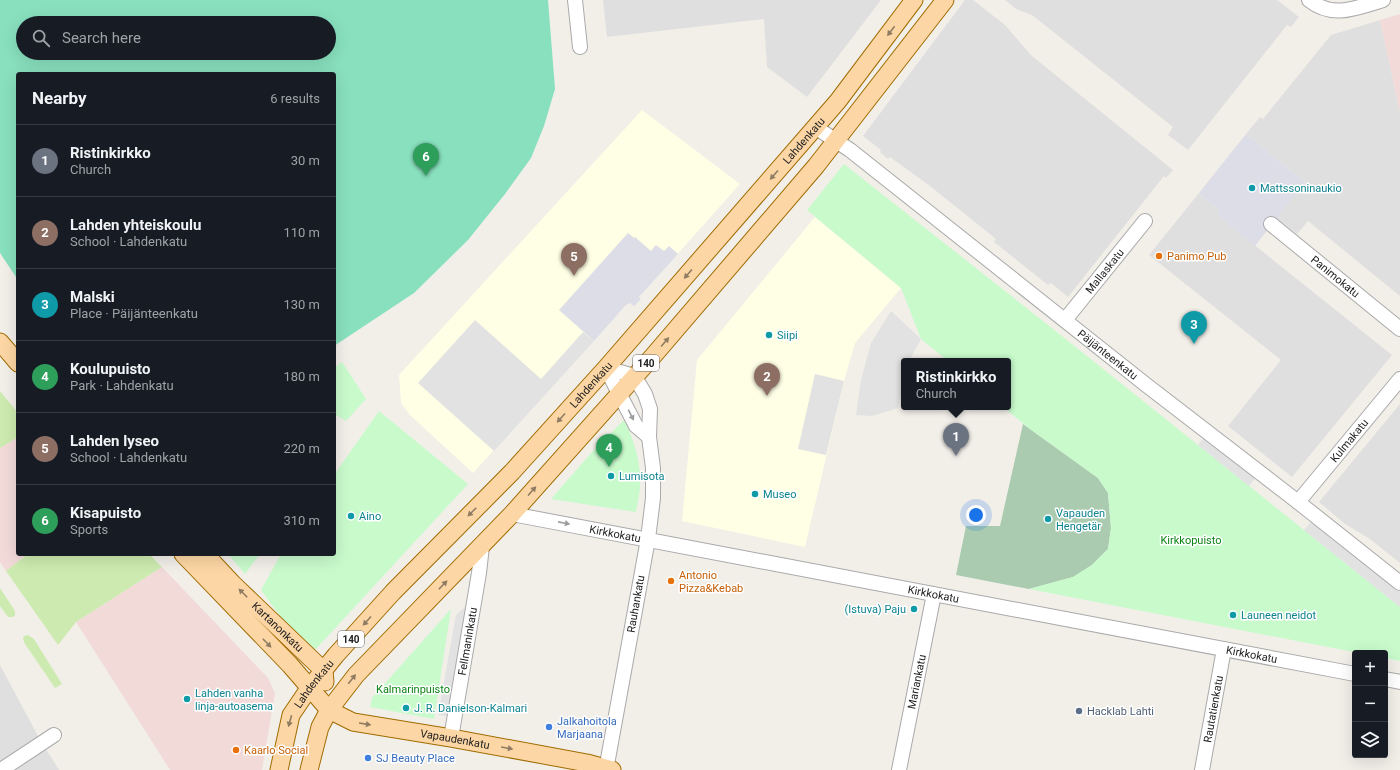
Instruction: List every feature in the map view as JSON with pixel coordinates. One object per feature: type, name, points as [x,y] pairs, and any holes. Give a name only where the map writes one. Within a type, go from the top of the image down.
[{"type":"main road","name":"Lahdenkatu","points":[[279,770],[291,715],[310,687],[336,655],[392,592],[512,472],[606,368],[838,101],[914,0]]},
{"type":"main road","name":"140","points":[[308,770],[320,727],[329,710],[356,675],[512,514],[619,394],[816,166],[945,0]]},
{"type":"main road","points":[[0,342],[16,361]]},
{"type":"main road","name":"Kartanonkatu","points":[[185,556],[310,687]]},
{"type":"main road","name":"Kartanonkatu","points":[[208,556],[233,584],[324,671]]},
{"type":"main road","points":[[324,671],[329,710]]},
{"type":"main road","name":"Vapaudenkatu","points":[[310,687],[329,710],[353,722],[588,763],[608,769]]},
{"type":"street","points":[[574,0],[580,47]]},
{"type":"street","points":[[1309,0],[1317,7],[1336,12],[1383,0]]},
{"type":"street","name":"Päijänteenkatu","points":[[815,127],[850,150],[1144,384],[1298,502],[1400,583]]},
{"type":"street","name":"Mallaskatu","points":[[1065,320],[1145,221]]},
{"type":"street","name":"Panimokatu","points":[[1271,224],[1400,329]]},
{"type":"street","points":[[606,368],[634,376]]},
{"type":"street","points":[[606,368],[636,426],[649,437]]},
{"type":"street","name":"Rauhankatu","points":[[608,769],[648,539],[653,498],[653,468],[649,437],[650,409],[645,394],[634,376]]},
{"type":"street","name":"Kulmakatu","points":[[1298,502],[1400,379]]},
{"type":"street","name":"Kirkkokatu","points":[[512,514],[1352,673]]},
{"type":"street","name":"Fellmaninkatu","points":[[451,738],[479,573],[482,546]]},
{"type":"street","name":"Mariankatu","points":[[899,770],[934,594]]},
{"type":"street","name":"Rautatienkatu","points":[[1202,770],[1224,649]]},
{"type":"street","points":[[1388,680],[1400,682]]},
{"type":"street","points":[[1,770],[54,735]]},
{"type":"shaded area","points":[[603,0],[881,0],[807,97],[767,67],[764,19],[607,37]]},
{"type":"shaded area","points":[[965,0],[973,0],[1005,25],[1032,56],[1173,170],[1166,178],[1164,176],[1068,297],[1051,283],[1048,285],[994,242],[996,239],[930,186],[890,157],[888,159],[880,152],[881,150],[863,136]]},
{"type":"shaded area","points":[[1005,0],[1277,0],[1299,17],[1291,27],[1287,25],[1188,150],[1168,135],[1173,127],[1032,15],[1016,9]]},
{"type":"shaded area","points":[[1400,14],[1400,112],[1380,20]]},
{"type":"shaded area","points":[[1380,20],[1400,112],[1400,296],[1308,221],[1297,234],[1276,218],[1305,182],[1246,134],[1260,117],[1263,119],[1331,35]]},
{"type":"shaded area","points":[[642,110],[740,184],[639,297],[626,305],[473,473],[410,415],[401,403],[399,375]]},
{"type":"shaded area","name":"Mattssoninaukio","points":[[1246,134],[1305,182],[1255,246],[1217,215],[1220,211],[1199,193]]},
{"type":"shaded area","points":[[1199,193],[1220,211],[1217,215],[1392,355],[1292,477],[1228,426],[1281,360],[1149,255]]},
{"type":"shaded area","points":[[815,217],[901,288],[855,343],[844,381],[805,547],[682,521],[697,360]]},
{"type":"shaded area","points":[[628,233],[651,251],[656,245],[664,251],[669,246],[678,254],[639,297],[641,299],[634,306],[630,303],[626,305],[594,341],[559,310]]},
{"type":"shaded area","points":[[891,311],[921,339],[911,358],[901,358],[901,394],[898,408],[872,416],[856,415],[861,380],[871,343]]},
{"type":"shaded area","points":[[475,320],[541,379],[583,332],[594,341],[494,451],[418,383]]},
{"type":"shaded area","points":[[815,374],[844,381],[826,455],[798,449]]},
{"type":"shaded area","points":[[1400,404],[1400,563],[1370,539],[1345,524],[1319,502]]},
{"type":"shaded area","points":[[1023,424],[1098,478],[1108,493],[1111,528],[1108,549],[1092,565],[1073,577],[1029,589],[956,575],[966,526],[1000,526]]},
{"type":"shaded area","points":[[1205,436],[1256,477],[1249,486],[1198,445]]},
{"type":"shaded area","points":[[16,438],[16,556],[25,556],[6,571],[0,562],[0,448]]},
{"type":"shaded area","points":[[1311,522],[1400,592],[1400,607],[1304,530]]},
{"type":"shaded area","points":[[162,567],[268,678],[275,693],[262,770],[170,770],[76,622]]},
{"type":"shaded area","points":[[474,599],[454,717],[438,715],[456,615]]},
{"type":"shaded area","points":[[0,665],[39,738],[59,770],[0,770]]},
{"type":"green space","points":[[0,0],[548,0],[555,89],[544,126],[531,158],[505,194],[468,240],[414,293],[336,345],[336,72],[16,72],[16,277],[0,253]]},
{"type":"green space","name":"Kirkkopuisto","points":[[844,164],[1067,340],[1400,607],[1400,661],[1388,659],[1388,650],[1352,650],[1352,652],[1029,589],[1073,577],[1092,565],[1108,549],[1111,528],[1108,493],[1098,478],[1030,429],[1007,410],[1011,410],[1011,358],[944,358],[921,339],[901,288],[807,210]]},
{"type":"green space","points":[[342,362],[366,399],[346,421],[336,415],[336,366]]},
{"type":"green space","points":[[0,391],[16,411],[16,438],[0,448]]},
{"type":"green space","points":[[379,411],[468,484],[315,650],[296,638],[261,590],[280,556],[336,556],[336,472]]},
{"type":"green space","points":[[624,420],[633,441],[640,470],[640,486],[636,512],[551,499],[592,452]]},
{"type":"green space","points":[[25,556],[151,556],[162,567],[76,622],[58,645],[6,571]]},
{"type":"green space","points":[[230,556],[258,556],[245,574]]},
{"type":"green space","points":[[0,588],[15,611],[15,615],[13,617],[8,617],[0,606]]},
{"type":"green space","name":"Kalmarinpuisto","points":[[451,609],[434,719],[370,707],[372,698]]},
{"type":"green space","points":[[28,635],[34,639],[62,684],[55,688],[25,644],[23,639],[24,636]]},
{"type":"place","name":"Kisapuisto","points":[[426,176]]},
{"type":"place","name":"Mattssoninaukio","points":[[1252,188]]},
{"type":"place","name":"Panimo Pub","points":[[1159,256]]},
{"type":"place","name":"Lahden lyseo","points":[[574,276]]},
{"type":"place","name":"Siipi","points":[[769,335]]},
{"type":"place","name":"Malski","points":[[1194,344]]},
{"type":"place","name":"Lahden yhteiskoulu","points":[[767,396]]},
{"type":"place","name":"Ristinkirkko","points":[[956,456]]},
{"type":"place","name":"Koulupuisto","points":[[609,467]]},
{"type":"place","name":"Lumisota","points":[[611,476]]},
{"type":"place","name":"Museo","points":[[755,494]]},
{"type":"place","name":"Aino","points":[[351,516]]},
{"type":"place","name":"Vapauden Hengetär","points":[[1048,519]]},
{"type":"place","name":"Antonio Pizza&Kebab","points":[[671,581]]},
{"type":"place","name":"(Istuva) Paju","points":[[914,609]]},
{"type":"place","name":"Launeen neidot","points":[[1233,615]]},
{"type":"place","name":"Lahden vanha linja-autoasema","points":[[187,699]]},
{"type":"place","name":"J. R. Danielson-Kalmari","points":[[406,708]]},
{"type":"place","name":"Hacklab Lahti","points":[[1079,711]]},
{"type":"place","name":"Jalkahoitola Marjaana","points":[[549,727]]},
{"type":"place","name":"Kaarlo Social","points":[[236,750]]},
{"type":"place","name":"SJ Beauty Place","points":[[368,758]]}]
